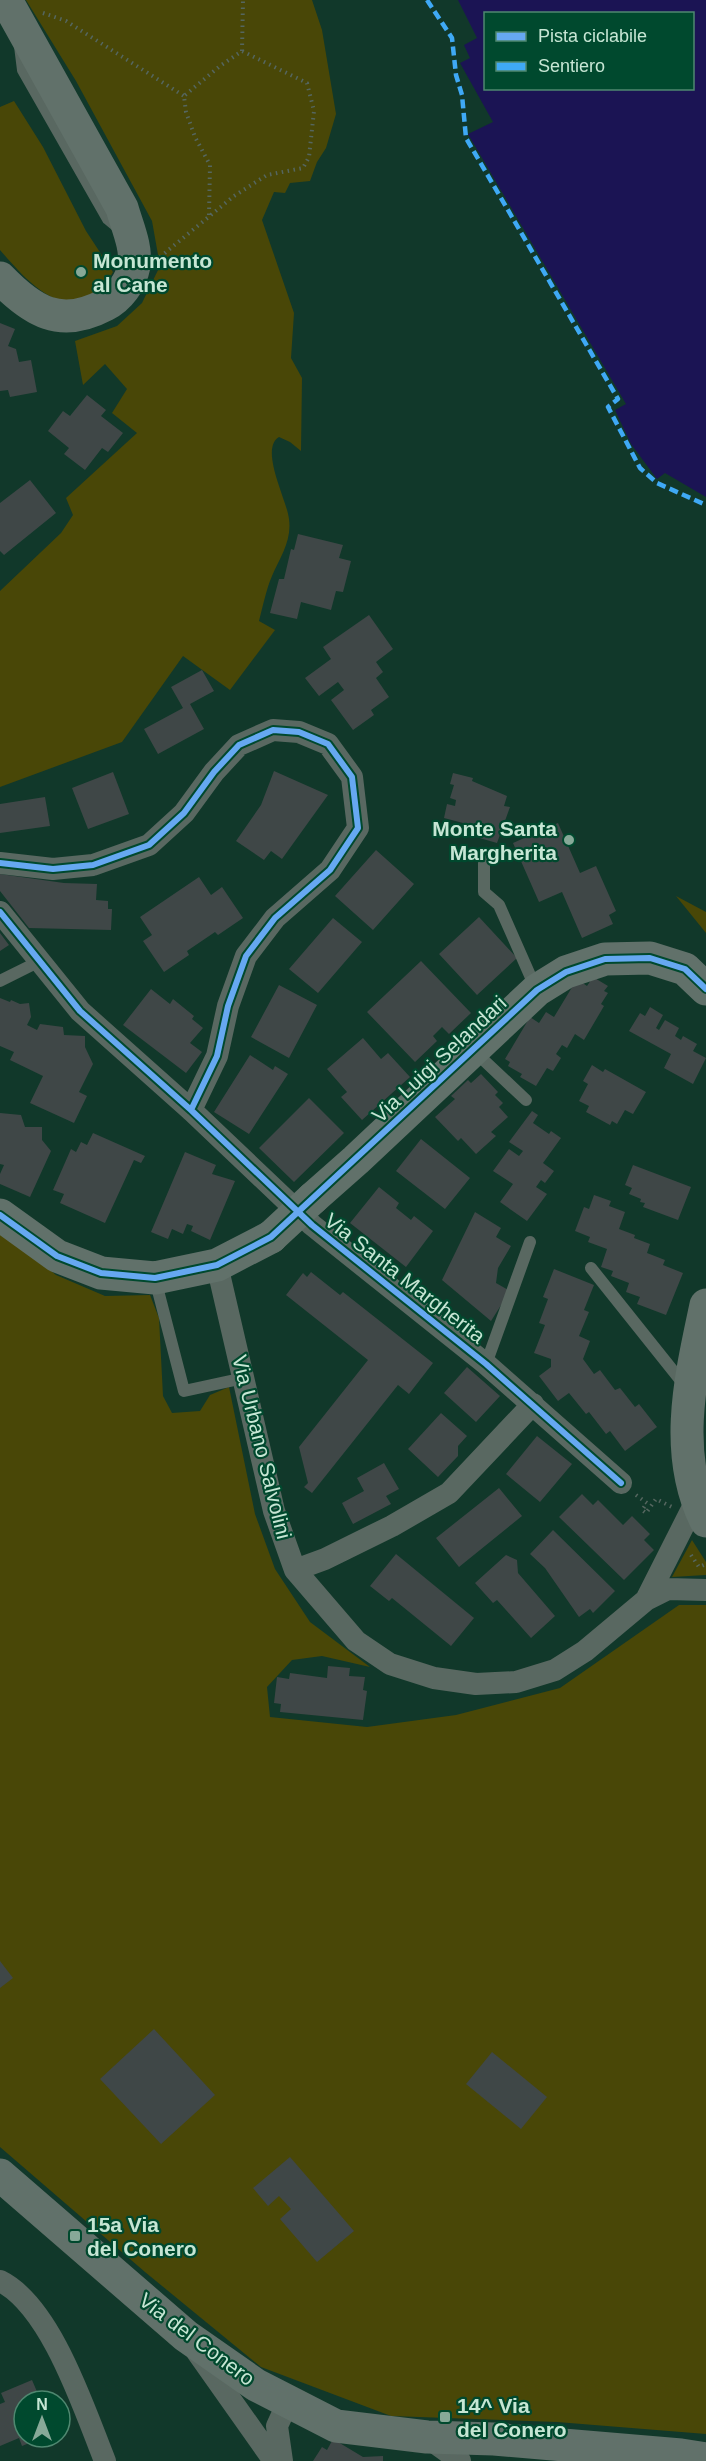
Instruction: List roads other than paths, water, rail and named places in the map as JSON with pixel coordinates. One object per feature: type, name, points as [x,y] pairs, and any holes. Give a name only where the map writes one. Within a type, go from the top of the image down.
[{"type":"street","points":[[0,278],[21,300],[45,312],[70,318],[93,312],[114,300],[128,282],[133,252],[122,208],[12,9]]},
{"type":"street","points":[[0,863],[53,869],[93,865],[149,845],[184,813],[214,772],[239,745],[273,730],[299,732],[328,744],[352,777],[357,828],[330,870],[275,918],[246,956],[228,1006],[217,1056],[191,1110]]},
{"type":"street","name":"Via Santa Margherita","points":[[0,912],[38,962],[80,1011],[191,1110],[312,1226],[486,1364],[621,1483]]},
{"type":"street","name":"Via Luigi Selandari","points":[[0,1215],[57,1256],[101,1273],[155,1278],[217,1265],[271,1237],[537,990],[566,972],[605,959],[650,958],[685,969],[706,988]]},
{"type":"street","name":"Via Urbano Salvolini","points":[[217,1265],[274,1511],[295,1570],[356,1641],[390,1664],[434,1678],[476,1684],[516,1682],[555,1670],[585,1651],[646,1600],[668,1589],[706,1590]]},
{"type":"street","points":[[701,1511],[686,1434],[688,1390],[706,1305]]},
{"type":"street","points":[[295,1570],[326,1559],[392,1526],[449,1493],[533,1404]]},
{"type":"street","name":"Via Urbano Salvolini","points":[[646,1600],[701,1511]]},
{"type":"street","name":"Via del Conero","points":[[0,2175],[186,2336],[256,2385],[336,2426],[427,2437],[494,2439],[706,2459]]},
{"type":"street","points":[[0,2281],[11,2286],[44,2324],[78,2392],[105,2461]]},
{"type":"street","points":[[186,2336],[274,2461]]},
{"type":"street","points":[[255,2433],[250,2406],[256,2385]]},
{"type":"street","points":[[282,2461],[277,2426],[288,2402]]},
{"type":"street","name":"Via del Conero","points":[[427,2437],[460,2461]]},
{"type":"lane","name":"Via Luigi Selandari","points":[[484,861],[484,892],[499,905],[537,990]]},
{"type":"lane","points":[[0,981],[38,962]]},
{"type":"lane","name":"Via Luigi Selandari","points":[[474,1050],[526,1100]]},
{"type":"lane","points":[[486,1364],[530,1242]]},
{"type":"lane","points":[[591,1268],[688,1390]]},
{"type":"lane","points":[[155,1278],[184,1391],[244,1378]]},
{"type":"place","name":"Monumento al Cane","points":[[81,272]]},
{"type":"place","name":"Monte Santa Margherita","points":[[569,840]]},
{"type":"place","name":"15a Via del Conero","points":[[75,2236]]},
{"type":"place","name":"14^ Via del Conero","points":[[445,2417]]}]
